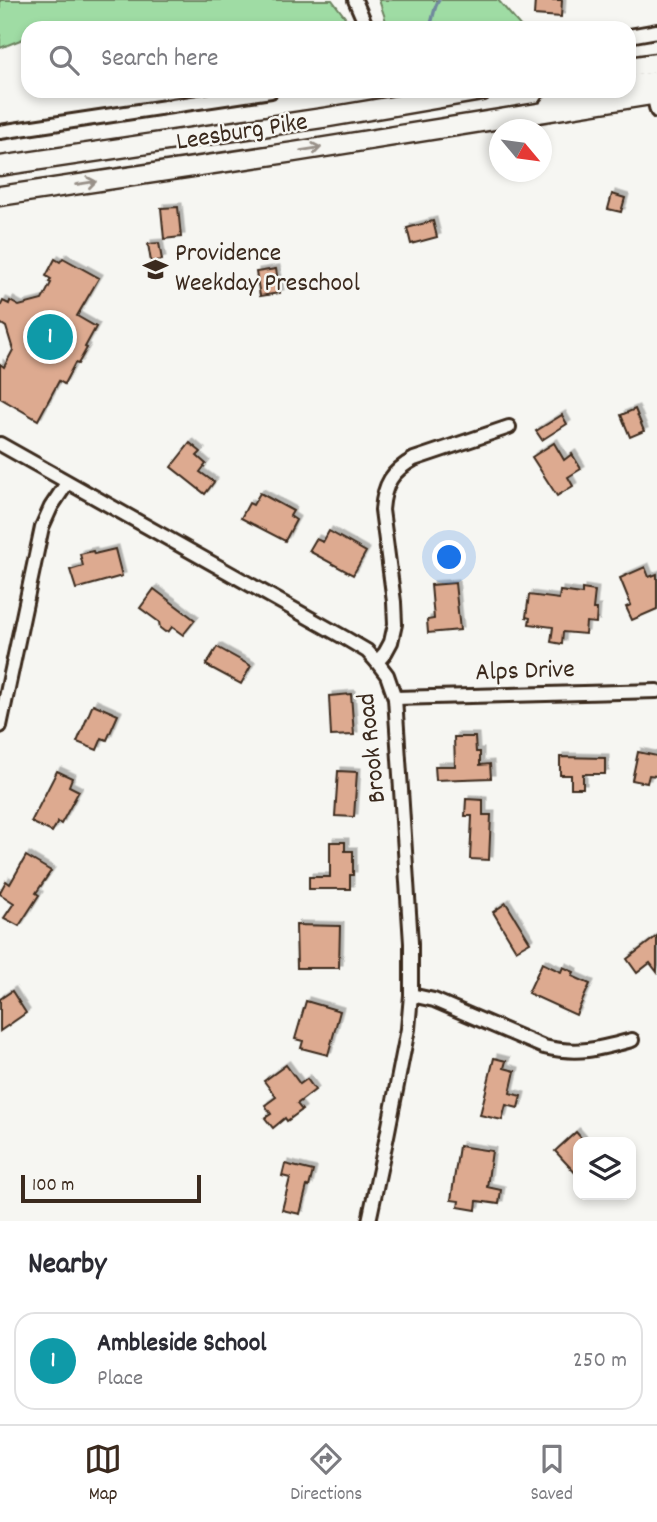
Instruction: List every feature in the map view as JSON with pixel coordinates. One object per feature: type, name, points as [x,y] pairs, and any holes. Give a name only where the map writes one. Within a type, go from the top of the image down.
[{"type":"highway","points":[[636,66],[657,63]]},
{"type":"highway","points":[[636,88],[656,95]]},
{"type":"highway","name":"Leesburg Pike","points":[[636,98],[656,95]]},
{"type":"highway","name":"Leesburg Pike","points":[[0,166],[441,98]]},
{"type":"highway","points":[[541,112],[562,98]]},
{"type":"highway","name":"Leesburg Pike","points":[[0,197],[636,98]]},
{"type":"street","points":[[355,0],[364,21]]},
{"type":"street","points":[[636,35],[657,31]]},
{"type":"street","points":[[0,132],[225,98]]},
{"type":"street","points":[[377,662],[391,642],[395,624],[382,510],[388,483],[395,472],[414,459],[509,428]]},
{"type":"street","name":"Brook Road","points":[[0,444],[367,651],[387,675],[395,698],[411,930],[411,995],[408,1029],[369,1221]]},
{"type":"street","points":[[0,726],[42,527],[67,483]]},
{"type":"street","name":"Alps Drive","points":[[395,698],[657,691]]},
{"type":"street","points":[[411,995],[434,1000],[544,1047],[561,1051],[596,1050],[632,1040]]},
{"type":"green space","points":[[0,0],[332,0],[348,21],[21,21],[21,40],[0,48]]},
{"type":"green space","points":[[379,0],[498,0],[516,21],[386,21]]},
{"type":"building","points":[[535,0],[562,0],[561,17],[534,15]]},
{"type":"building","points":[[612,194],[625,198],[621,212],[608,209]]},
{"type":"building","points":[[178,207],[181,237],[164,239],[161,208]]},
{"type":"building","points":[[433,221],[437,237],[411,244],[407,228]]},
{"type":"building","points":[[159,243],[162,260],[151,262],[148,244]]},
{"type":"building","points":[[63,258],[99,278],[77,316],[96,327],[78,364],[75,363],[64,384],[59,381],[38,420],[0,398],[0,364],[4,367],[13,350],[6,327],[0,323],[0,307],[3,301],[19,306],[42,300],[51,283],[51,279],[46,276],[55,259],[60,262]]},
{"type":"building","points":[[276,269],[280,293],[260,296],[256,272]]},
{"type":"building","points":[[635,409],[644,431],[630,437],[621,415]]},
{"type":"building","points":[[562,415],[567,424],[542,440],[536,431]]},
{"type":"building","points":[[190,443],[201,452],[197,456],[206,464],[200,472],[214,482],[205,494],[171,467]]},
{"type":"building","points":[[554,443],[564,460],[572,454],[581,469],[568,477],[573,486],[557,496],[532,457]]},
{"type":"building","points":[[260,493],[293,511],[290,516],[296,520],[285,541],[241,518],[249,503],[253,505]]},
{"type":"building","points":[[329,531],[366,552],[353,575],[309,551],[316,539],[323,542]]},
{"type":"building","points":[[115,549],[122,576],[76,589],[70,570],[83,566],[80,554]]},
{"type":"building","points":[[645,567],[649,577],[657,574],[657,609],[632,620],[626,607],[631,605],[620,578]]},
{"type":"building","points":[[455,583],[460,630],[428,633],[427,620],[434,619],[431,585]]},
{"type":"building","points":[[154,589],[195,620],[183,635],[172,627],[165,632],[160,628],[159,622],[140,608]]},
{"type":"building","points":[[582,589],[595,591],[593,609],[597,609],[596,623],[586,622],[585,634],[563,632],[562,644],[551,642],[553,627],[529,624],[530,618],[526,617],[529,595],[559,599],[560,591],[582,594]]},
{"type":"building","points":[[217,647],[251,666],[241,684],[206,665]]},
{"type":"building","points":[[351,694],[354,735],[331,736],[329,696]]},
{"type":"building","points":[[93,704],[118,715],[107,740],[102,738],[97,750],[77,742]]},
{"type":"building","points":[[454,737],[475,737],[476,752],[480,752],[480,765],[490,764],[491,778],[436,780],[435,766],[455,766]]},
{"type":"building","points":[[638,752],[657,756],[657,776],[649,775],[647,783],[632,780]]},
{"type":"building","points":[[560,757],[605,758],[605,774],[583,774],[583,788],[571,788],[571,775],[560,775]]},
{"type":"building","points":[[57,771],[72,778],[69,786],[79,791],[61,824],[58,822],[52,832],[31,822]]},
{"type":"building","points":[[338,771],[357,772],[354,817],[335,816]]},
{"type":"building","points":[[466,799],[483,800],[483,815],[491,815],[489,860],[470,859],[472,816],[465,816]]},
{"type":"building","points":[[330,842],[345,842],[345,851],[353,851],[350,889],[309,889],[309,877],[330,877]]},
{"type":"building","points":[[26,856],[51,871],[19,926],[4,918],[14,903],[0,892],[6,881],[10,884]]},
{"type":"building","points":[[506,903],[530,942],[516,950],[493,912]]},
{"type":"building","points":[[296,925],[340,926],[339,968],[297,968]]},
{"type":"building","points":[[657,936],[657,972],[650,963],[637,973],[627,959]]},
{"type":"building","points":[[542,963],[561,972],[563,967],[574,972],[572,976],[590,984],[576,1015],[528,993]]},
{"type":"building","points":[[12,991],[26,1013],[0,1031],[0,999]]},
{"type":"building","points":[[306,1001],[340,1011],[328,1055],[301,1048],[303,1041],[295,1039]]},
{"type":"building","points":[[494,1058],[506,1061],[504,1068],[515,1071],[510,1093],[521,1096],[518,1108],[506,1105],[502,1120],[480,1115]]},
{"type":"building","points":[[286,1065],[300,1084],[307,1079],[315,1090],[297,1104],[302,1110],[287,1121],[285,1118],[273,1128],[265,1118],[271,1114],[265,1105],[276,1097],[264,1081]]},
{"type":"building","points":[[576,1132],[580,1137],[573,1137],[573,1171],[555,1151]]},
{"type":"building","points":[[459,1146],[492,1151],[487,1187],[501,1190],[499,1204],[477,1201],[476,1210],[458,1207],[459,1201],[451,1200]]},
{"type":"building","points":[[285,1164],[313,1171],[300,1214],[282,1210],[290,1178],[282,1176]]},
{"type":"waterway","points":[[432,21],[439,0]]},
{"type":"place","name":"Providence Weekday Preschool","points":[[155,269]]},
{"type":"place","name":"Ambleside School","points":[[50,337]]}]
